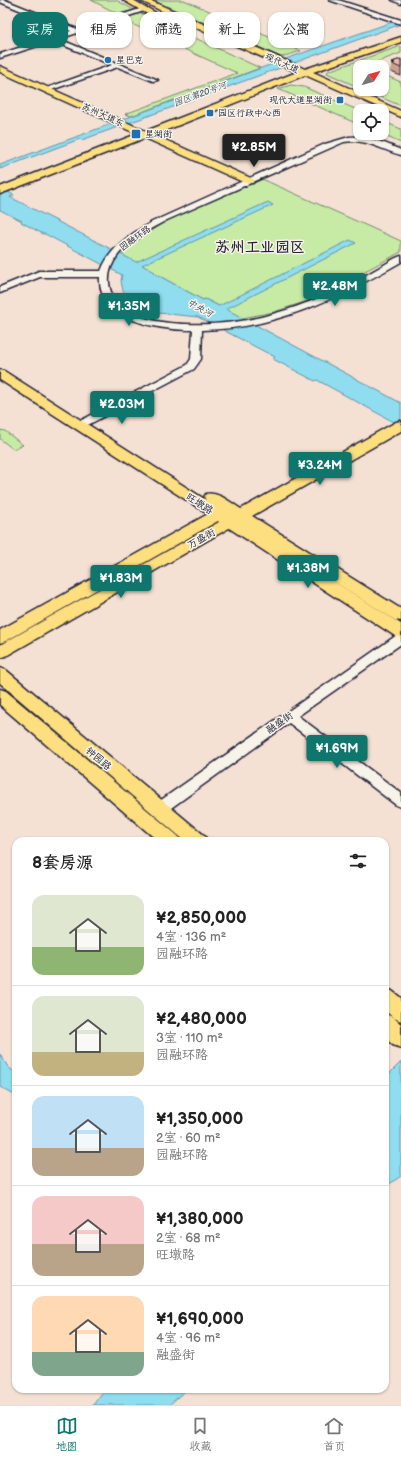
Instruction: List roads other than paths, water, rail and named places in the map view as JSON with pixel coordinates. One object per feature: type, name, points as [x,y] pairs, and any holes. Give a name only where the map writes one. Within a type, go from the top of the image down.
[{"type":"main road","name":"现代大道","points":[[126,0],[268,65],[289,69],[401,114]]},
{"type":"main road","name":"现代大道","points":[[143,0],[359,104]]},
{"type":"main road","points":[[2,187],[126,129],[289,69],[401,32]]},
{"type":"main road","points":[[289,69],[401,39]]},
{"type":"main road","name":"苏州大道东","points":[[0,69],[126,129]]},
{"type":"main road","name":"苏州大道东","points":[[0,75],[126,129],[245,183]]},
{"type":"main road","points":[[389,118],[401,123]]},
{"type":"main road","name":"旺墩路","points":[[0,363],[85,423]]},
{"type":"main road","name":"旺墩路","points":[[0,374],[85,423],[230,515],[401,616]]},
{"type":"main road","name":"万盛街","points":[[0,652],[230,515],[397,421]]},
{"type":"main road","name":"旺墩路","points":[[230,515],[401,632]]},
{"type":"main road","name":"万盛街","points":[[0,637],[230,515]]},
{"type":"main road","name":"钟园路","points":[[0,674],[193,837]]},
{"type":"main road","name":"钟园路","points":[[0,695],[166,837]]},
{"type":"main road","points":[[389,1001],[401,1011]]},
{"type":"main road","points":[[389,1028],[401,1038]]},
{"type":"street","points":[[0,0],[76,31]]},
{"type":"street","points":[[332,0],[398,21]]},
{"type":"street","points":[[395,0],[401,2]]},
{"type":"street","points":[[132,13],[145,9]]},
{"type":"street","points":[[68,33],[76,31]]},
{"type":"street","points":[[68,44],[155,80]]},
{"type":"street","points":[[0,56],[24,48]]},
{"type":"street","points":[[46,90],[118,65]]},
{"type":"street","name":"园融环路","points":[[106,271],[118,250],[140,232],[162,220],[347,139],[368,140],[401,153]]},
{"type":"street","points":[[0,290],[39,274],[106,271],[104,282],[107,296],[111,302],[123,312],[141,320],[158,324],[201,327],[256,322],[282,316],[316,304],[401,259]]},
{"type":"street","points":[[85,423],[191,367],[196,359],[201,327]]},
{"type":"street","name":"融盛街","points":[[159,808],[401,638]]},
{"type":"street","points":[[289,716],[401,801]]},
{"type":"water","name":"园区第20号河","points":[[401,19],[401,24],[0,169],[0,165],[291,57],[317,48],[324,48],[324,46]]},
{"type":"water","name":"中央河","points":[[0,188],[14,195],[10,197],[136,262],[268,202],[273,205],[142,265],[203,300],[205,299],[219,306],[350,240],[356,243],[226,309],[401,403],[401,426],[317,380],[315,381],[273,359],[275,357],[198,317],[159,313],[136,305],[127,298],[123,291],[121,281],[122,275],[0,210]]},
{"type":"water","points":[[0,1054],[8,1067],[12,1070],[12,1094],[0,1087]]},
{"type":"water","points":[[401,1062],[401,1176],[389,1184],[389,1074]]},
{"type":"water","points":[[102,1393],[182,1393],[169,1405],[93,1405]]},
{"type":"place","name":"星巴克","points":[[108,60]]},
{"type":"place","name":"现代大道星湖街","points":[[340,100]]},
{"type":"place","name":"园区行政中心西","points":[[210,113]]},
{"type":"place","name":"星湖街","points":[[136,134]]},
{"type":"district","name":"苏州工业园区","points":[[260,247]]}]
